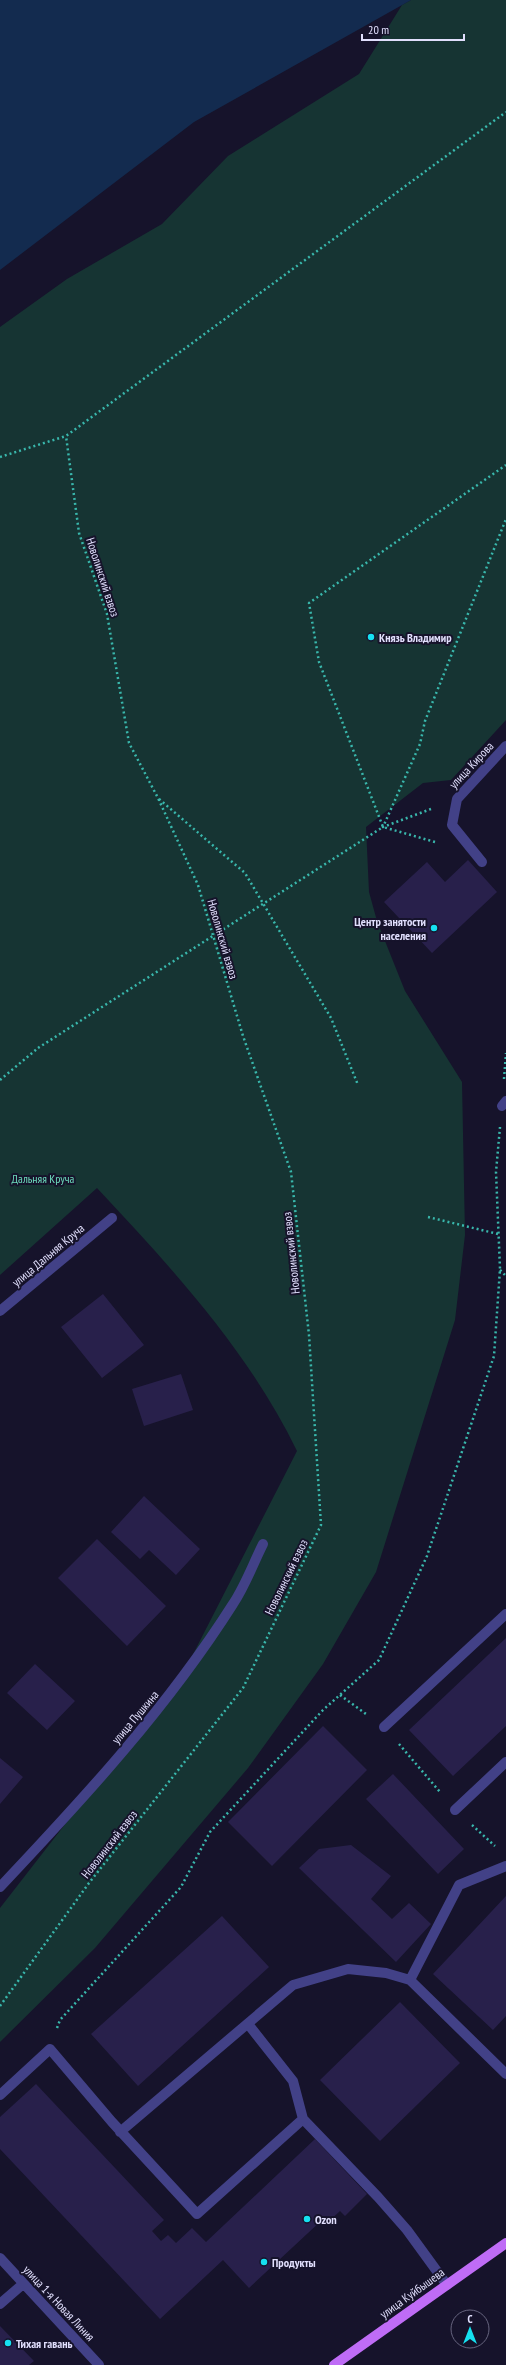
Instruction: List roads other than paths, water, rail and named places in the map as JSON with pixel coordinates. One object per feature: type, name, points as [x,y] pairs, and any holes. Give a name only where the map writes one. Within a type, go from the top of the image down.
[{"type":"main road","name":"улица Куйбышева","points":[[334,2365],[506,2243]]},
{"type":"street","name":"улица Кирова","points":[[482,862],[452,825],[457,799],[506,746]]},
{"type":"street","name":"улица Дальняя Круча","points":[[0,1311],[112,1218]]},
{"type":"street","name":"улица Пушкина","points":[[0,1887],[83,1799],[166,1701],[234,1603],[263,1544]]},
{"type":"street","points":[[384,1727],[506,1614]]},
{"type":"street","points":[[455,1810],[506,1762]]},
{"type":"street","points":[[410,1980],[459,1885],[506,1866]]},
{"type":"street","points":[[120,2132],[293,1985],[348,1968],[386,1972],[410,1980],[506,2074]]},
{"type":"street","points":[[248,2024],[293,2081],[303,2119],[398,2219],[447,2285]]},
{"type":"street","points":[[0,2095],[50,2049],[120,2132],[197,2214],[303,2119]]},
{"type":"street","name":"улица 1-я Новая Линия","points":[[0,2258],[98,2365]]},
{"type":"street","points":[[0,2304],[23,2284]]},
{"type":"water","points":[[0,0],[411,0],[194,122],[0,270]]},
{"type":"place","name":"Князь Владимир","points":[[371,637]]},
{"type":"place","name":"Центр занятости населения","points":[[434,928]]},
{"type":"place","name":"Ozon","points":[[307,2219]]},
{"type":"place","name":"Продукты","points":[[264,2262]]},
{"type":"place","name":"Тихая гавань","points":[[8,2343]]},
{"type":"park label","name":"Дальняя Круча","points":[[43,1178]]}]
